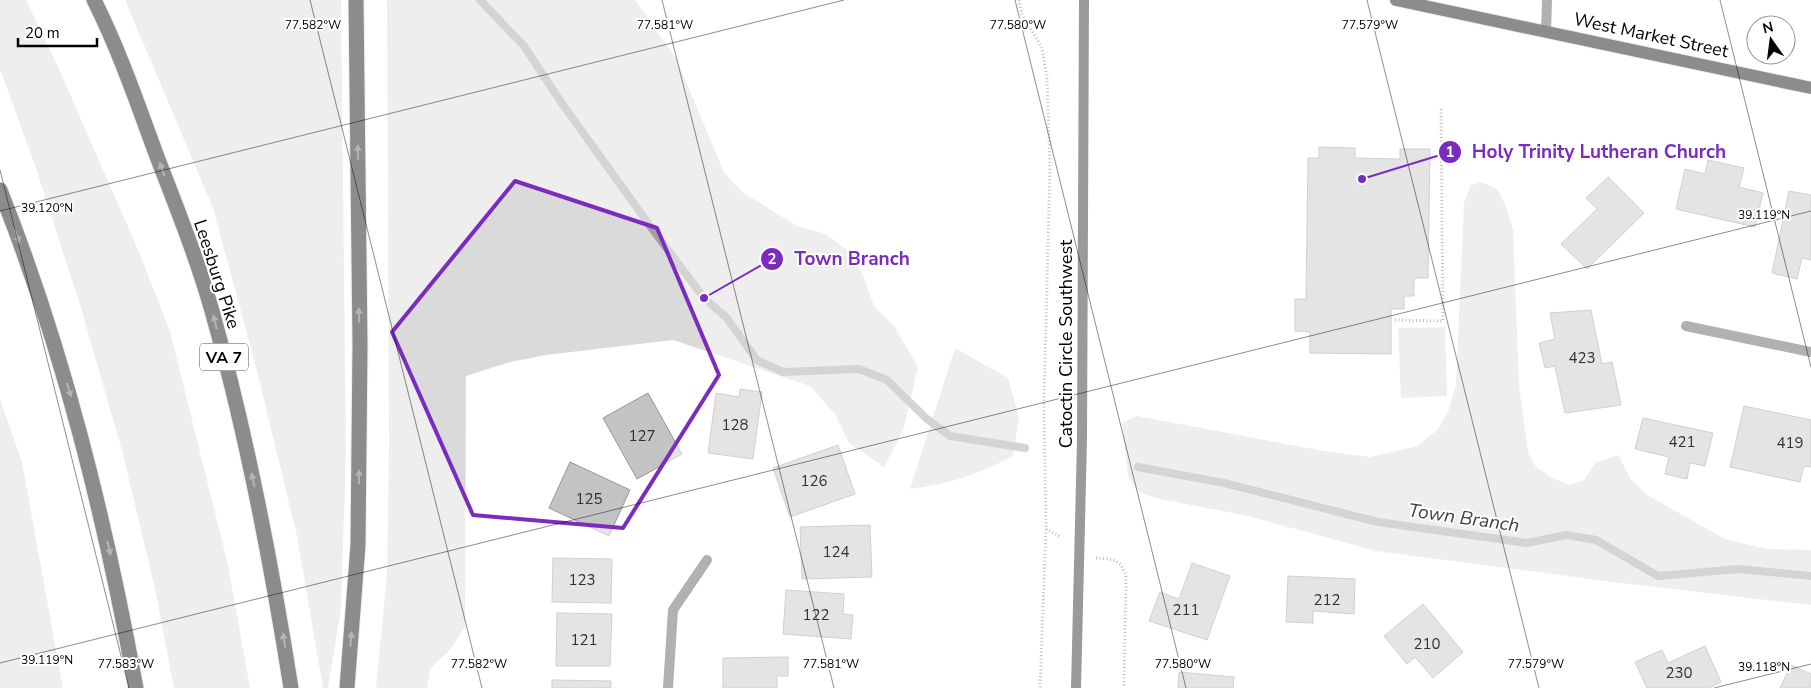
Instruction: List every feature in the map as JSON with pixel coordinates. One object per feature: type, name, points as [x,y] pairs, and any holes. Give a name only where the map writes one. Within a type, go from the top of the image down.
[{"type":"highway","name":"Leesburg Pike","points":[[94,0],[132,88],[212,309],[270,556],[291,688]]},
{"type":"highway","points":[[347,688],[358,525],[360,345],[356,0]]},
{"type":"highway","points":[[0,190],[45,313],[78,420],[117,582],[136,688]]},
{"type":"main road","name":"Catoctin Circle Southwest","points":[[1076,688],[1082,440],[1084,0]]},
{"type":"main road","name":"West Market Street","points":[[1396,0],[1811,88]]},
{"type":"street","points":[[1546,31],[1547,0]]},
{"type":"street","points":[[1686,326],[1811,352]]},
{"type":"street","points":[[668,688],[673,610],[707,560]]},
{"type":"path","points":[[1019,0],[1022,14],[1042,48],[1047,78],[1050,166],[1044,400],[1046,529],[1040,688]]},
{"type":"path","points":[[1395,320],[1443,321],[1441,108]]},
{"type":"path","points":[[1046,529],[1092,557],[1115,559],[1123,565],[1126,577],[1124,688]]},
{"type":"highlighted area","points":[[515,181],[657,228],[719,375],[623,528],[473,515],[392,332]]},
{"type":"shaded area","points":[[0,0],[26,0],[59,69],[139,252],[170,331],[228,565],[250,688],[174,688],[155,589],[123,454],[81,308],[35,165],[0,69]]},
{"type":"shaded area","points":[[125,0],[341,0],[346,452],[341,609],[328,688],[323,688],[297,536],[256,367],[213,208]]},
{"type":"shaded area","points":[[387,0],[635,0],[676,58],[724,172],[742,192],[797,226],[826,234],[846,249],[863,275],[874,306],[894,326],[918,367],[904,428],[884,467],[849,443],[835,414],[810,386],[673,340],[546,355],[510,362],[466,376],[465,627],[451,649],[430,669],[427,688],[376,688],[387,573],[389,446]]},
{"type":"shaded area","points":[[1482,182],[1497,189],[1505,204],[1513,230],[1519,384],[1528,453],[1536,467],[1552,478],[1570,485],[1584,480],[1595,463],[1618,455],[1631,480],[1649,496],[1725,539],[1767,549],[1811,550],[1811,605],[1613,582],[1376,551],[1248,516],[1155,498],[1138,491],[1128,476],[1122,423],[1137,416],[1329,452],[1370,457],[1418,446],[1438,429],[1448,412],[1456,385],[1464,202],[1471,185]]},
{"type":"shaded area","points":[[1445,327],[1447,396],[1401,398],[1398,328]]},
{"type":"shaded area","points":[[955,348],[1008,378],[1019,417],[1013,456],[963,477],[939,484],[910,489]]},
{"type":"shaded area","points":[[0,399],[22,462],[63,688],[0,688]]},
{"type":"building","points":[[1319,147],[1355,148],[1355,158],[1400,159],[1400,149],[1430,149],[1428,278],[1414,278],[1414,296],[1404,296],[1404,309],[1391,309],[1391,354],[1310,353],[1310,332],[1295,331],[1295,299],[1306,299],[1308,158],[1319,158]]},
{"type":"building","points":[[1708,160],[1744,168],[1739,187],[1763,193],[1755,227],[1676,209],[1685,169],[1705,174]]},
{"type":"building","points":[[1608,177],[1644,213],[1587,269],[1561,244],[1597,209],[1586,198]]},
{"type":"building","points":[[1789,191],[1811,195],[1811,260],[1802,258],[1797,279],[1772,273]]},
{"type":"building","points":[[1591,310],[1602,364],[1612,362],[1621,405],[1565,413],[1555,366],[1545,368],[1539,343],[1555,339],[1550,313]]},
{"type":"building","points":[[740,389],[762,392],[753,459],[708,453],[716,393],[739,397]]},
{"type":"building","points":[[648,393],[682,454],[637,479],[603,418]]},
{"type":"building","points":[[1744,406],[1811,420],[1811,467],[1804,466],[1800,482],[1730,467]]},
{"type":"building","points":[[1643,418],[1713,433],[1705,466],[1690,463],[1687,479],[1665,474],[1669,457],[1635,449]]},
{"type":"building","points":[[838,445],[855,494],[790,517],[773,468]]},
{"type":"building","points":[[570,462],[630,490],[609,536],[549,508]]},
{"type":"building","points":[[870,525],[872,577],[802,579],[800,527]]},
{"type":"building","points":[[553,558],[612,559],[611,603],[552,602]]},
{"type":"building","points":[[1192,563],[1230,576],[1207,640],[1149,621],[1160,592],[1179,599]]},
{"type":"building","points":[[1288,576],[1355,579],[1354,614],[1313,611],[1313,623],[1286,622]]},
{"type":"building","points":[[786,590],[844,594],[843,614],[853,615],[851,639],[783,634]]},
{"type":"building","points":[[1423,604],[1463,652],[1433,678],[1415,657],[1407,664],[1384,636]]},
{"type":"building","points":[[557,613],[612,614],[610,666],[556,666]]},
{"type":"building","points":[[1705,646],[1721,682],[1709,688],[1647,688],[1635,662],[1662,650],[1668,663]]},
{"type":"building","points":[[788,657],[788,676],[777,676],[777,688],[723,688],[723,658]]},
{"type":"building","points":[[1791,665],[1811,674],[1811,688],[1780,688]]},
{"type":"building","points":[[1179,672],[1234,677],[1233,688],[1178,688]]},
{"type":"building","points":[[552,680],[611,681],[611,688],[552,688]]},
{"type":"waterway","name":"Town Branch","points":[[480,0],[524,46],[563,105],[653,230],[704,298],[726,317],[757,360],[783,372],[859,369],[887,380],[927,419],[950,436],[1025,448]]},
{"type":"waterway","name":"Town Branch","points":[[1138,467],[1224,483],[1378,522],[1527,543],[1566,535],[1596,540],[1658,576],[1739,569],[1811,576]]},
{"type":"place","name":"Holy Trinity Lutheran Church","points":[[1362,179]]},
{"type":"place","name":"Town Branch","points":[[704,298]]}]
